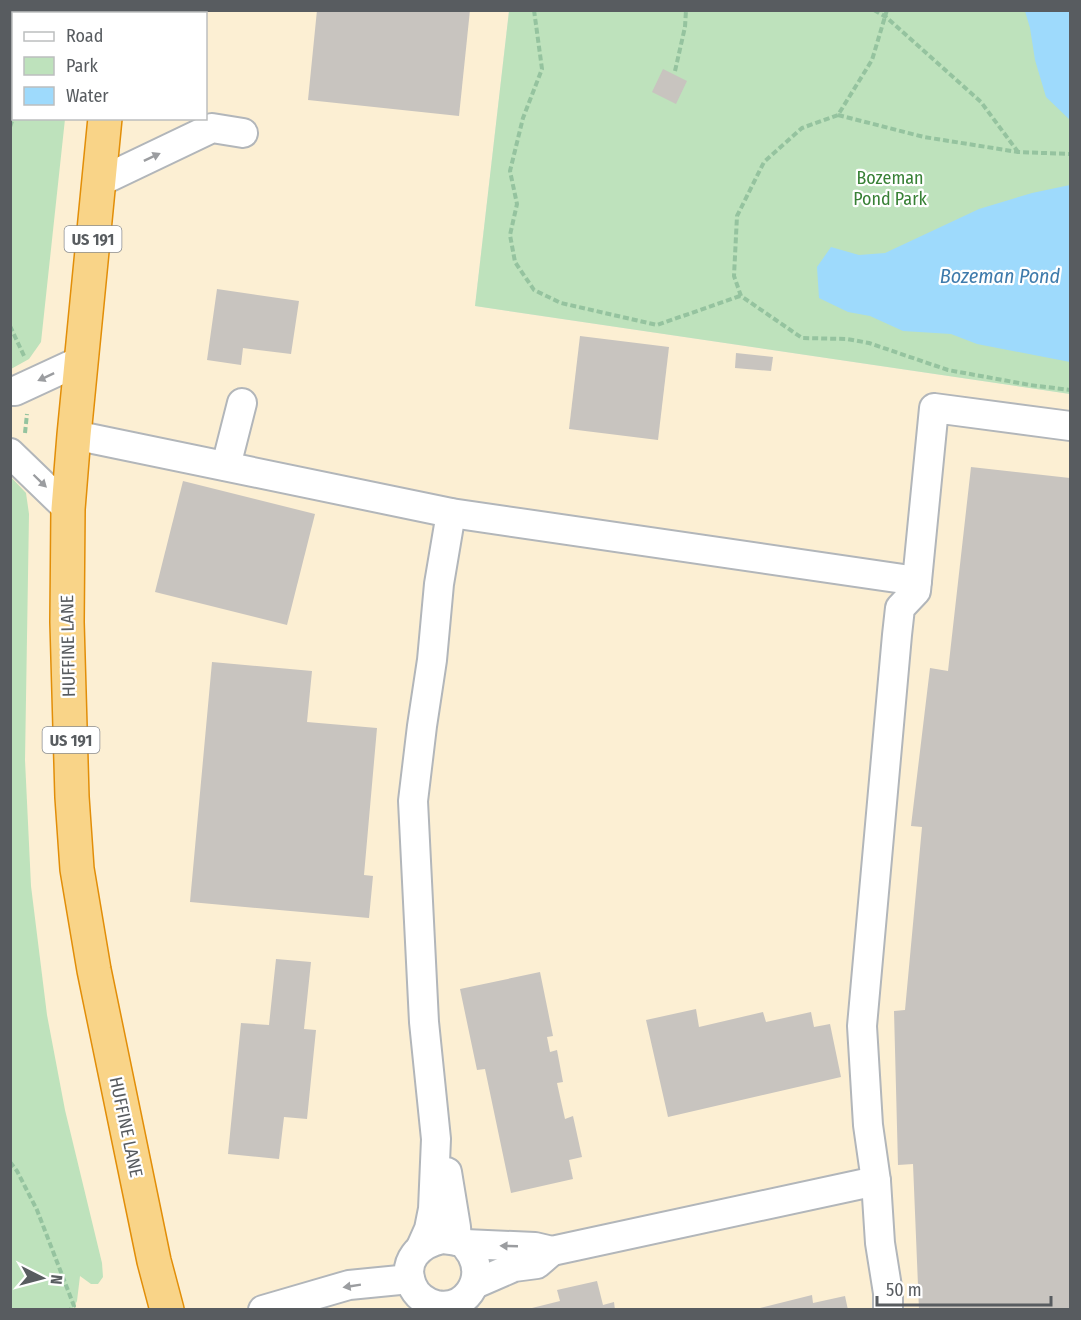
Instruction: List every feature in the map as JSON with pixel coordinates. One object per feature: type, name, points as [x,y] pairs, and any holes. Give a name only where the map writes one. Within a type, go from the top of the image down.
[{"type":"highway","name":"HUFFINE LANE","points":[[105,120],[68,509],[67,622],[72,797],[77,869],[94,970],[154,1261],[167,1310]]},
{"type":"street","points":[[99,182],[206,123],[243,133]]},
{"type":"street","points":[[10,391],[15,391],[82,360]]},
{"type":"street","points":[[226,466],[242,403]]},
{"type":"street","points":[[888,1310],[876,1181],[868,1125],[862,1026],[900,608],[916,591],[934,408],[1071,426]]},
{"type":"street","points":[[74,435],[451,513],[917,580]]},
{"type":"street","points":[[10,453],[68,509]]},
{"type":"street","points":[[451,513],[439,584],[432,660],[413,801],[424,1022],[436,1139],[433,1209],[429,1229],[411,1262],[410,1279],[414,1290],[428,1308],[453,1305],[514,1267],[537,1264],[552,1251]]},
{"type":"street","points":[[436,1139],[446,1165],[456,1227],[461,1243],[476,1263],[477,1274],[468,1296]]},
{"type":"street","points":[[421,1247],[431,1241],[442,1239],[461,1243],[535,1247],[552,1251],[876,1181]]},
{"type":"street","points":[[263,1310],[349,1285],[410,1279]]},
{"type":"path","points":[[534,10],[542,69],[523,118],[510,171],[517,204],[510,235],[515,262],[534,290],[561,303],[657,325],[741,296]]},
{"type":"path","points":[[675,71],[685,27],[686,10]]},
{"type":"path","points":[[874,10],[886,17],[981,102],[1018,152]]},
{"type":"path","points":[[838,115],[872,60],[887,10]]},
{"type":"path","points":[[1071,154],[1018,152],[924,137],[838,115],[802,128],[764,162],[737,216],[734,276],[741,296],[802,338],[847,339],[869,343],[948,370],[1071,390]]},
{"type":"path","points":[[10,1162],[37,1210],[74,1306],[70,1310]]},
{"type":"shaded area","points":[[10,11],[509,11],[475,306],[1070,394],[1070,1309],[11,1309]]},
{"type":"green space","points":[[11,10],[77,11],[12,12],[12,120],[65,120],[41,342],[29,359],[11,369]]},
{"type":"green space","name":"Bozeman Pond Park","points":[[509,11],[1070,11],[1070,394],[475,306]]},
{"type":"green space","points":[[10,476],[26,493],[29,514],[25,760],[31,886],[47,1015],[65,1110],[102,1263],[103,1277],[98,1284],[91,1284],[80,1276],[77,1301],[73,1309],[11,1309]]},
{"type":"water","points":[[1025,11],[1070,11],[1070,120],[1046,97],[1035,60]]},
{"type":"water","name":"Bozeman Pond","points":[[1070,185],[1070,362],[977,344],[951,334],[903,331],[870,316],[848,312],[819,298],[817,267],[831,247],[859,255],[885,253],[979,209],[1032,193]]},
{"type":"building","points":[[317,10],[470,10],[459,116],[308,100]]},
{"type":"building","points":[[663,69],[687,81],[676,104],[652,92]]},
{"type":"building","points":[[217,289],[299,301],[291,354],[243,348],[241,365],[207,360]]},
{"type":"building","points":[[580,336],[669,347],[658,440],[569,429]]},
{"type":"building","points":[[736,353],[773,357],[771,371],[735,368]]},
{"type":"building","points":[[971,467],[1070,478],[1070,1310],[919,1310],[913,1164],[898,1165],[894,1011],[905,1010],[922,827],[911,826],[930,668],[948,671]]},
{"type":"building","points":[[183,481],[315,514],[287,625],[155,592]]},
{"type":"building","points":[[212,662],[312,671],[307,722],[377,728],[364,875],[373,876],[369,918],[190,902]]},
{"type":"building","points":[[276,959],[311,962],[304,1029],[316,1030],[307,1119],[284,1117],[279,1159],[228,1154],[241,1023],[269,1025]]},
{"type":"building","points":[[540,972],[553,1036],[547,1037],[550,1052],[557,1050],[563,1082],[557,1083],[565,1119],[573,1116],[582,1157],[569,1160],[573,1179],[511,1193],[485,1069],[477,1070],[460,989]]},
{"type":"building","points":[[696,1009],[699,1027],[763,1012],[766,1022],[811,1012],[814,1027],[830,1024],[841,1077],[668,1117],[646,1020]]},
{"type":"building","points":[[597,1281],[603,1305],[614,1302],[615,1310],[524,1310],[560,1301],[557,1290]]},
{"type":"building","points":[[812,1295],[813,1303],[845,1296],[848,1310],[752,1310]]}]
